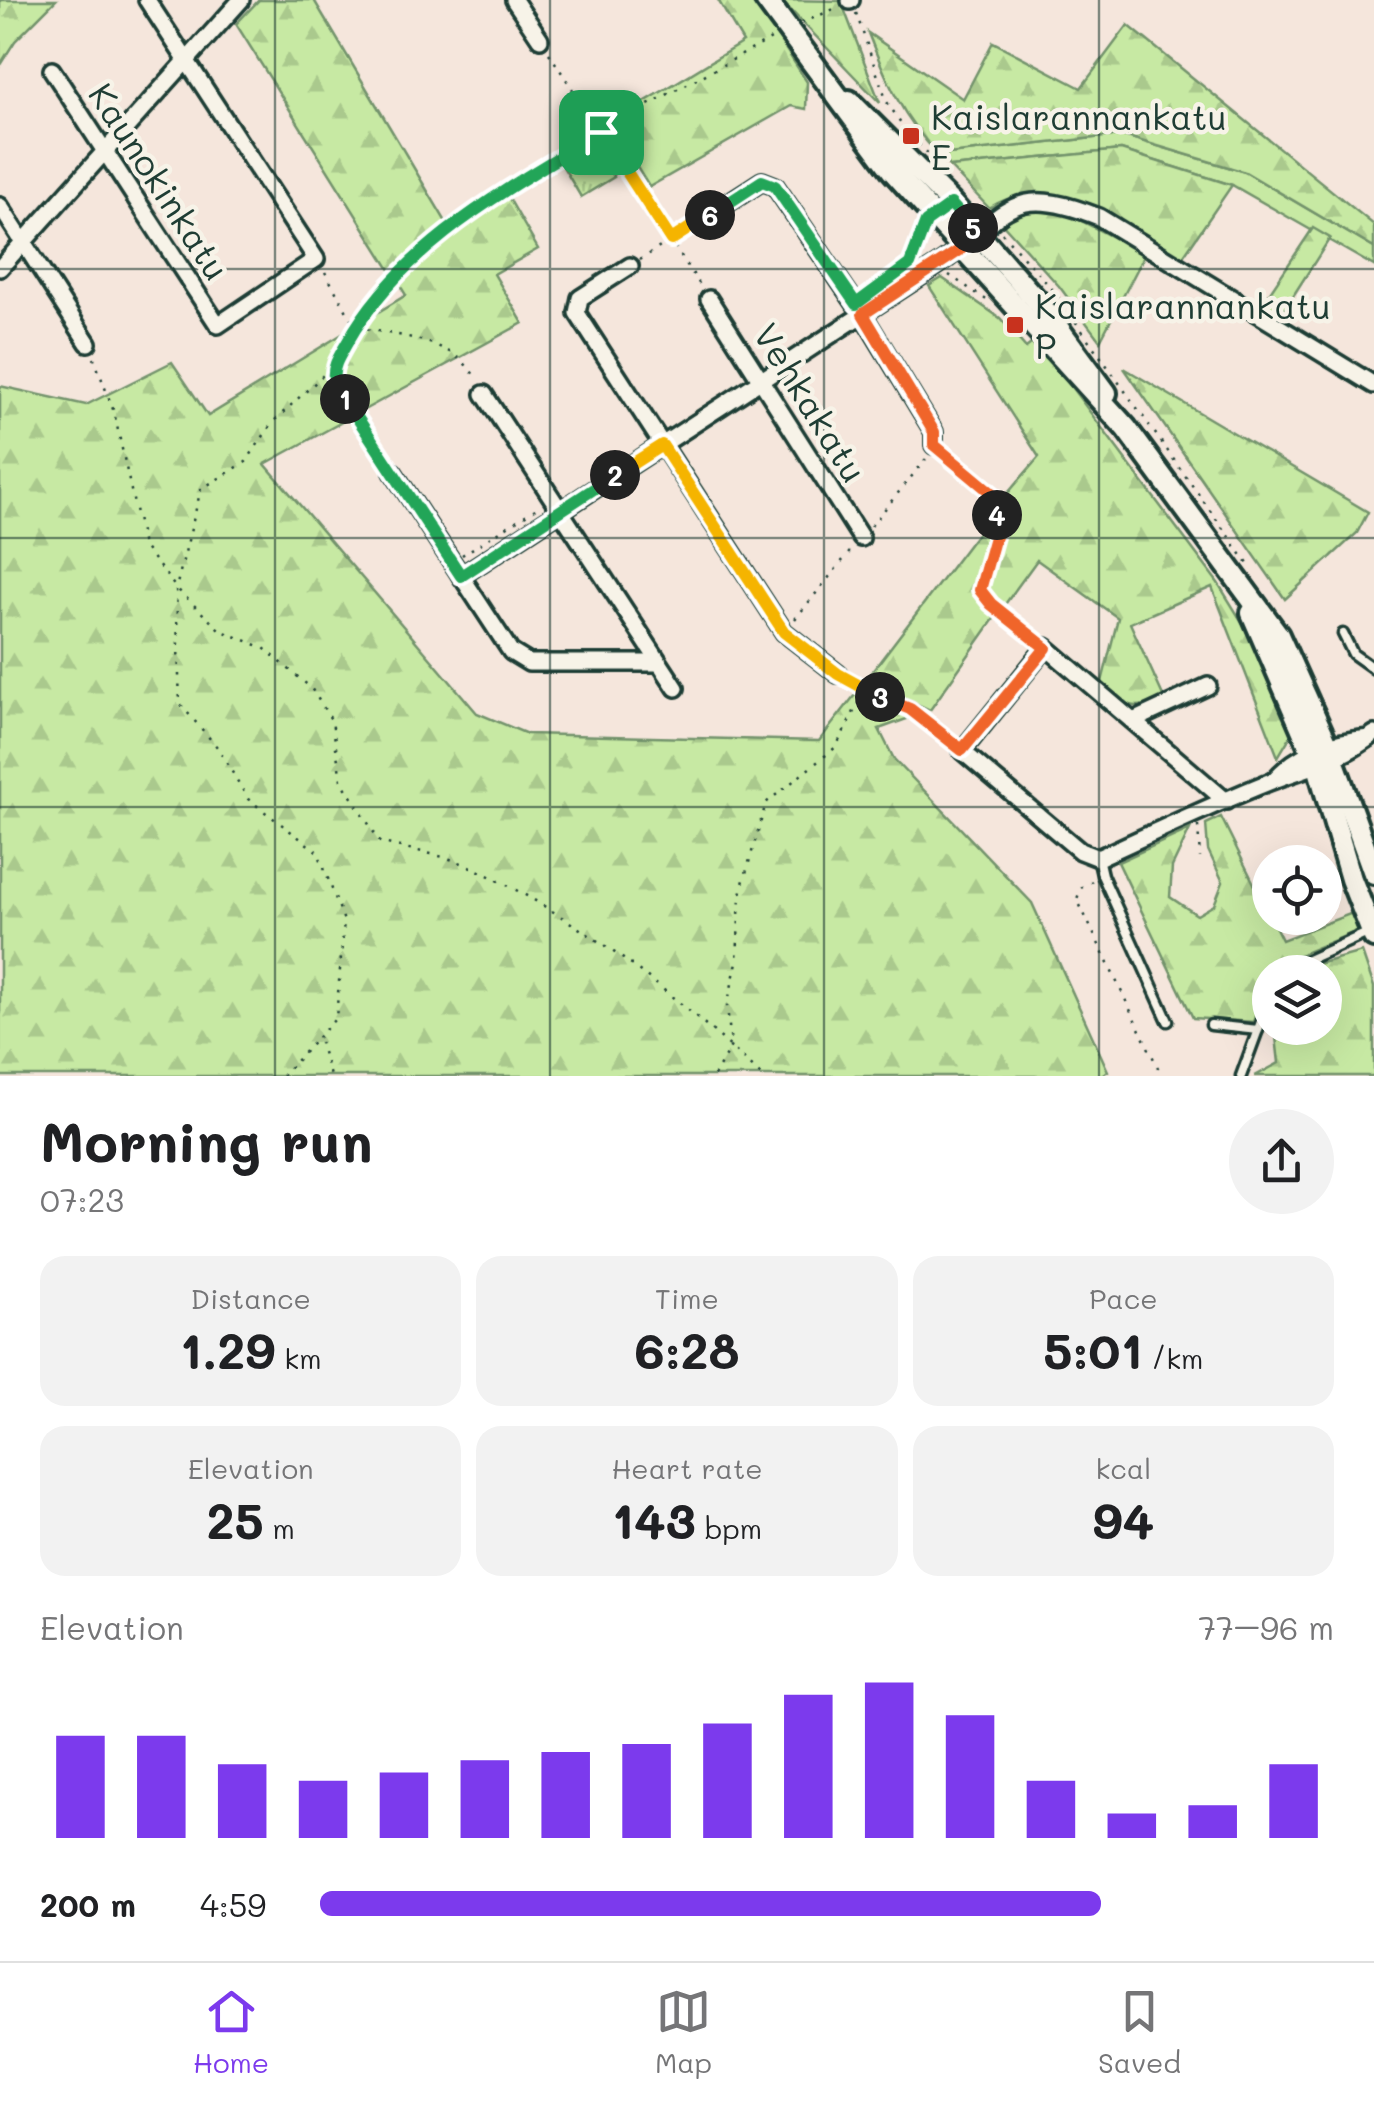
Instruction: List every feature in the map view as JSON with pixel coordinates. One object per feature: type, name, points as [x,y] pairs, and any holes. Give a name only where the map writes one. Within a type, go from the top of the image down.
[{"type":"street","points":[[147,0],[316,259]]},
{"type":"street","points":[[0,268],[240,0]]},
{"type":"street","points":[[514,0],[540,39]]},
{"type":"street","points":[[766,0],[839,94],[862,132],[932,217],[1126,428]]},
{"type":"street","name":"Kaunokinkatu","points":[[52,70],[218,324],[316,259]]},
{"type":"street","points":[[839,94],[873,120],[977,233],[1096,376],[1126,428],[1246,597],[1278,635],[1323,756],[1374,873]]},
{"type":"street","points":[[717,210],[762,181],[775,186],[863,314],[934,432],[934,445]]},
{"type":"street","points":[[456,569],[556,505],[662,445],[960,250],[997,213],[1022,202],[1065,204],[1099,217],[1374,385]]},
{"type":"street","points":[[0,206],[88,343]]},
{"type":"street","points":[[630,266],[580,298],[578,313],[784,632],[838,674]]},
{"type":"street","name":"Vehkakatu","points":[[710,299],[861,538]]},
{"type":"street","points":[[484,394],[676,688]]},
{"type":"street","points":[[393,472],[511,652],[529,662],[659,662]]},
{"type":"street","points":[[1226,801],[1046,648],[962,750],[1080,851],[1098,858],[1372,736]]},
{"type":"street","points":[[1135,720],[1208,686]]},
{"type":"street","points":[[1323,756],[1373,932]]},
{"type":"lane","points":[[1343,634],[1353,654],[1374,669]]},
{"type":"lane","points":[[1098,858],[1102,876],[1168,1021]]},
{"type":"lane","points":[[1320,955],[1373,932]]},
{"type":"lane","points":[[1212,1025],[1252,1029]]},
{"type":"lane","points":[[1240,1076],[1252,1045]]},
{"type":"path","points":[[540,39],[710,299]]},
{"type":"path","points":[[282,1076],[320,1041],[336,1018],[344,921],[318,852],[248,799],[218,748],[180,704],[176,588],[201,489],[246,462],[273,422],[336,364],[356,327],[420,256],[462,219],[601,132],[738,57]]},
{"type":"path","points":[[630,266],[717,210]]},
{"type":"path","points":[[898,277],[910,264],[926,222],[932,217]]},
{"type":"path","points":[[316,259],[356,327],[447,348],[466,362],[484,394]]},
{"type":"path","points":[[947,274],[989,302]]},
{"type":"path","points":[[88,343],[114,412],[143,546],[176,588],[220,630],[264,648],[311,688],[332,721],[341,780],[380,842],[466,865],[566,921],[731,1046],[762,1076]]},
{"type":"path","points":[[336,364],[336,384],[393,472]]},
{"type":"path","points":[[934,445],[994,495],[998,526],[980,590],[991,604],[1046,648]]},
{"type":"path","points":[[456,569],[556,505]]},
{"type":"path","points":[[838,674],[910,709],[962,750]]},
{"type":"path","points":[[714,1076],[731,1046],[727,1006],[738,962],[740,894],[766,802],[836,747],[865,690]]},
{"type":"path","points":[[1195,814],[1200,858]]},
{"type":"path","points":[[1102,876],[1081,888],[1078,899],[1162,1076]]},
{"type":"path","points":[[320,1041],[330,1076]]},
{"type":"green space","points":[[0,0],[56,0],[15,41],[0,65]]},
{"type":"green space","points":[[259,0],[314,0],[446,222],[503,188],[538,249],[494,274],[523,323],[265,464],[477,713],[527,734],[819,741],[858,691],[912,717],[879,729],[894,759],[1032,903],[1108,1071],[1100,1076],[0,1076],[0,386],[86,405],[172,362],[208,416],[406,295],[236,24]]},
{"type":"green space","points":[[718,0],[754,0],[807,82],[806,109],[791,106],[649,187],[610,123],[743,42]]},
{"type":"green space","points":[[781,0],[841,1],[880,103]]},
{"type":"green space","points":[[1128,25],[1374,225],[1374,248],[1245,172],[1121,135],[939,155],[905,113],[868,33],[963,99],[993,42],[1081,88]]},
{"type":"green space","points":[[1121,135],[1245,172],[1374,248],[1374,266],[1232,185],[1121,150],[950,167],[939,155]]},
{"type":"green space","points":[[595,145],[614,177],[581,197],[562,165]]},
{"type":"green space","points":[[1121,150],[1232,185],[1182,258],[1114,216],[1064,197],[1014,197],[989,208],[950,167]]},
{"type":"green space","points":[[1023,211],[1066,213],[1145,254],[1100,341],[1059,286],[1001,222]]},
{"type":"green space","points":[[1313,228],[1330,238],[1279,318],[1260,307]]},
{"type":"green space","points":[[942,278],[1000,318],[1026,348],[1036,340],[1218,583],[1252,638],[1293,732],[1278,757],[1212,587],[1130,623],[1164,698],[1138,706],[1124,703],[1101,686],[1118,618],[1037,560],[1003,607],[986,590],[1004,525],[1002,500],[1039,457],[929,286]]},
{"type":"green space","points":[[1124,368],[1368,512],[1357,533],[1285,599]]},
{"type":"green space","points":[[989,518],[991,527],[974,590],[996,616],[930,710],[865,681]]},
{"type":"green space","points":[[1221,817],[1252,880],[1252,935],[1280,935],[1282,940],[1295,935],[1342,935],[1342,917],[1355,912],[1362,929],[1299,955],[1252,955],[1252,1022],[1193,1018],[1118,862],[1190,829],[1172,867],[1170,897],[1197,915],[1214,905],[1223,882],[1208,850],[1206,824]]},
{"type":"green space","points":[[1362,952],[1374,987],[1374,1076],[1255,1076],[1279,1063],[1277,1045],[1342,1045],[1342,957]]},
{"type":"place","name":"Kaislarannankatu E","points":[[911,136]]},
{"type":"place","name":"Kaislarannankatu P","points":[[1015,325]]},
{"type":"route","points":[[601,132],[671,240],[762,181],[775,186],[856,304],[898,277],[910,264],[925,234],[926,222],[951,204],[977,233],[960,250],[863,314],[934,432],[934,445],[994,495],[998,526],[980,590],[991,604],[1046,648],[962,750],[910,709],[838,674],[784,632],[662,445],[461,576],[336,384],[336,364],[356,327],[420,256],[462,219],[601,132]]}]
